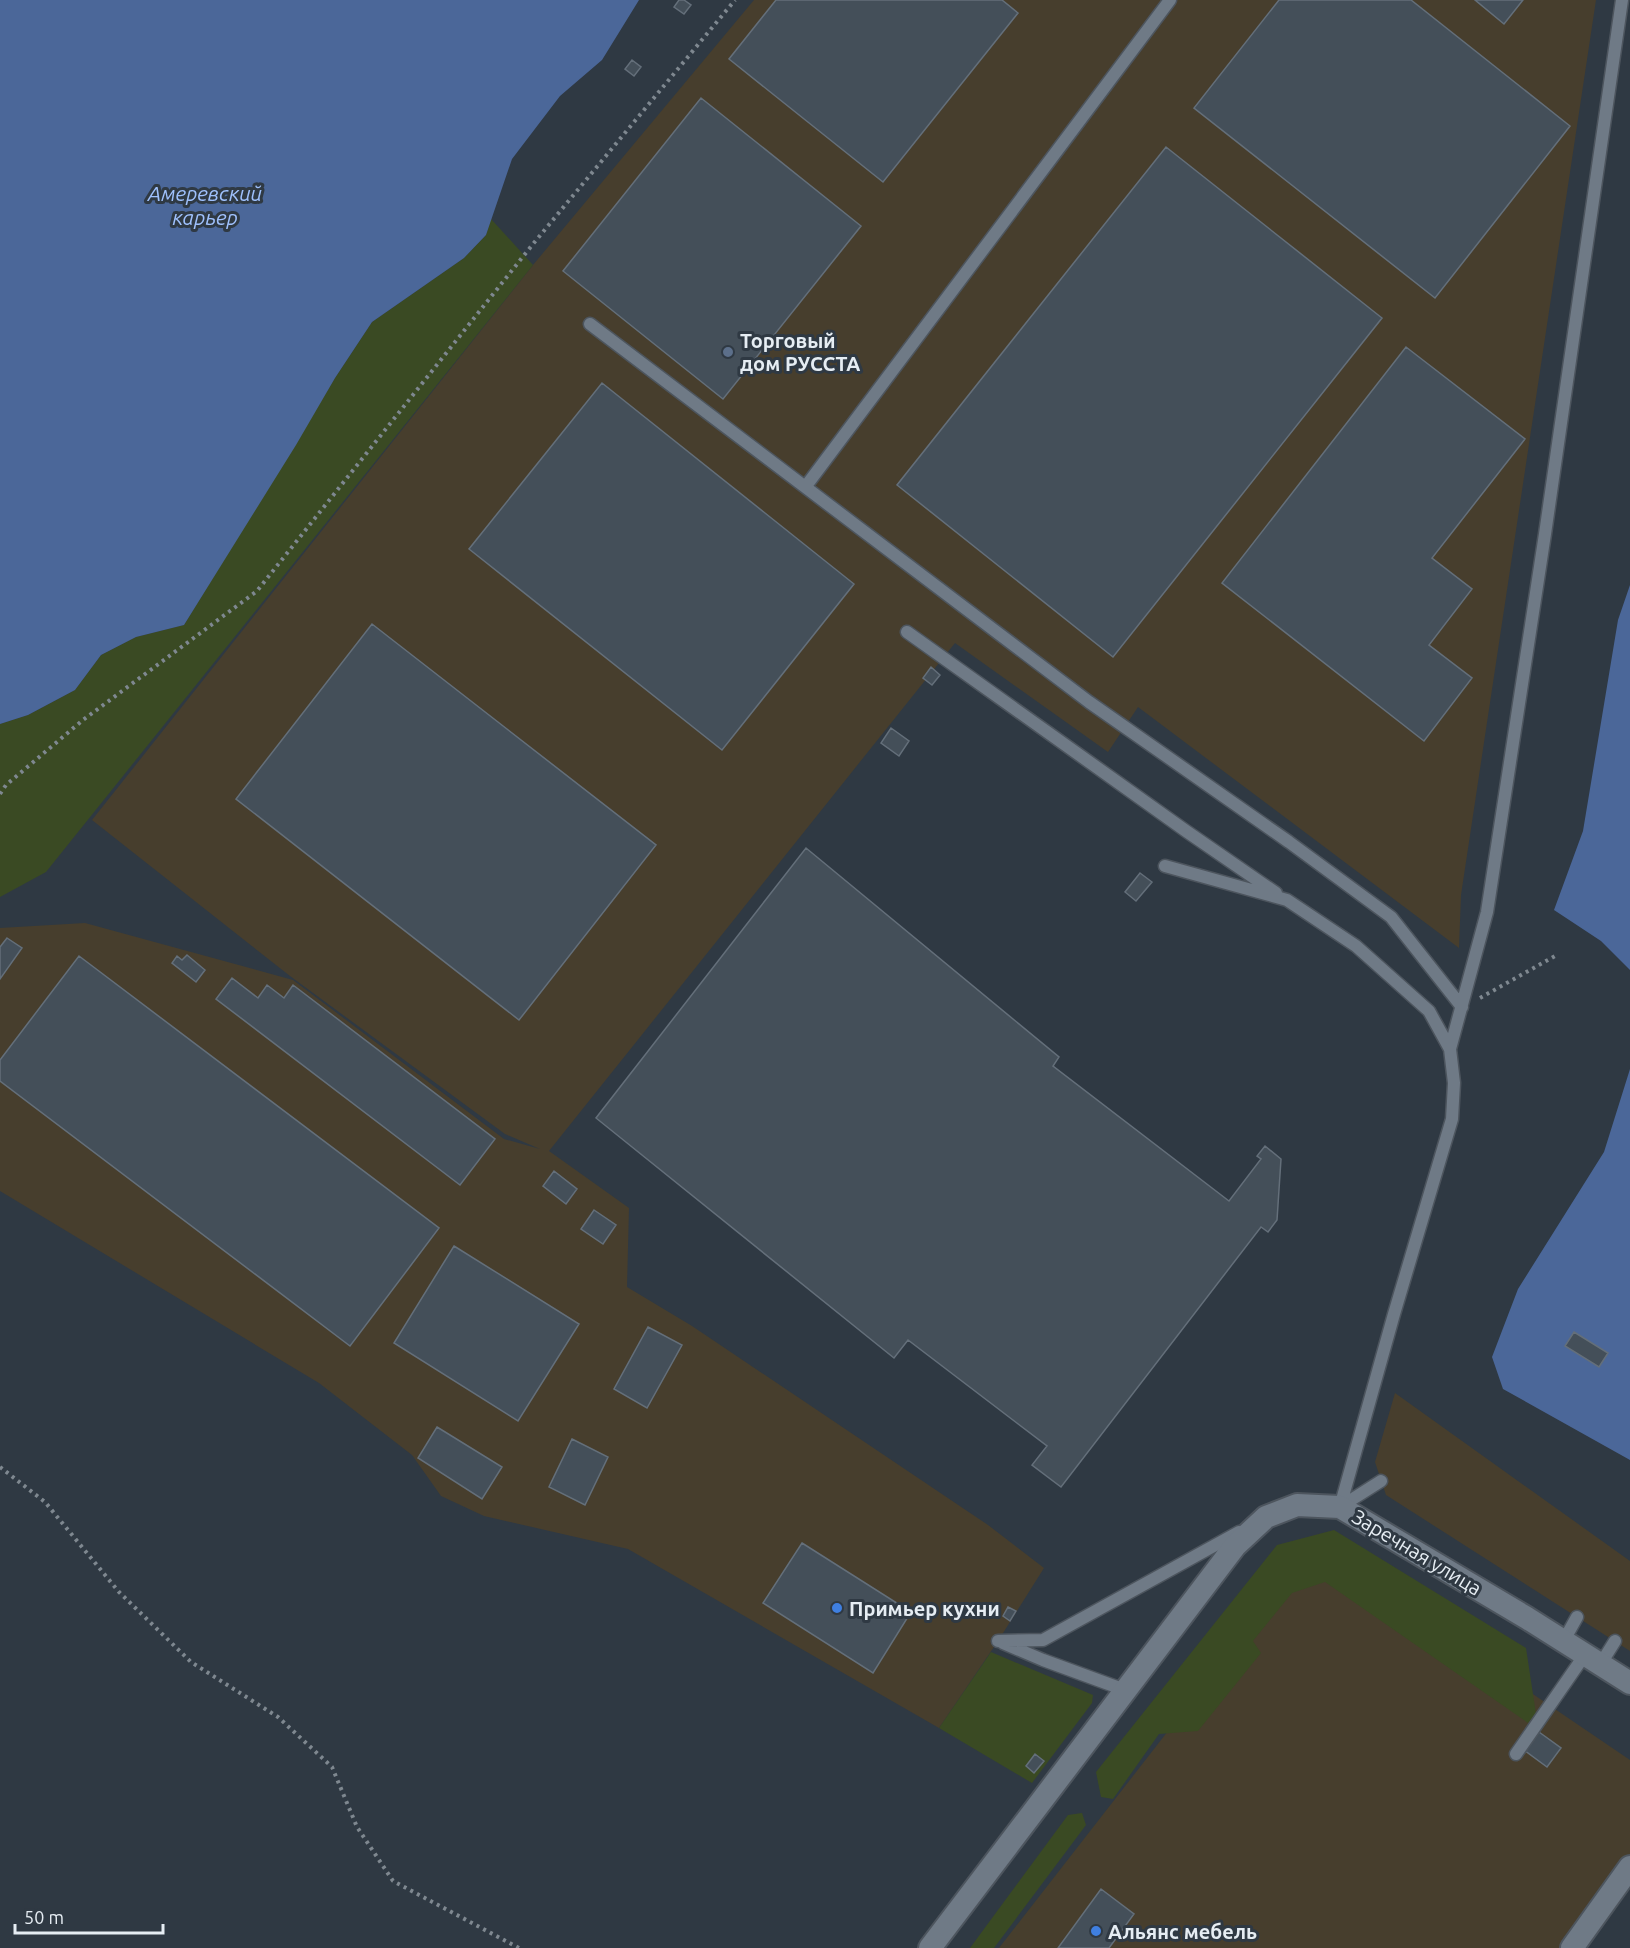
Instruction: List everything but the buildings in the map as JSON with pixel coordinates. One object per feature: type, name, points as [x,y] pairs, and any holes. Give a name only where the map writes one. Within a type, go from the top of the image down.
[{"type":"street","name":"Заречная улица","points":[[930,1948],[1235,1546],[1266,1517],[1297,1505],[1340,1507],[1630,1683]]},
{"type":"street","points":[[1572,1948],[1630,1867]]},
{"type":"lane","points":[[806,486],[1170,0]]},
{"type":"lane","points":[[1450,1049],[1487,912],[1549,511],[1622,0]]},
{"type":"lane","points":[[590,324],[1089,702],[1289,842],[1391,918],[1462,1007]]},
{"type":"lane","points":[[907,632],[1186,831],[1356,946],[1429,1011],[1450,1049],[1454,1083],[1452,1119],[1340,1507]]},
{"type":"lane","points":[[1165,866],[1287,900]]},
{"type":"lane","points":[[1340,1507],[1381,1481]]},
{"type":"lane","points":[[1125,1690],[998,1641],[1043,1640],[1266,1517]]},
{"type":"lane","points":[[1563,1642],[1577,1617]]},
{"type":"lane","points":[[1516,1754],[1592,1660],[1615,1641]]},
{"type":"path","points":[[0,794],[6,785],[83,720],[257,591],[533,244],[735,0]]},
{"type":"path","points":[[1462,1007],[1556,956]]},
{"type":"path","points":[[0,1467],[45,1502],[119,1592],[191,1662],[278,1717],[332,1767],[357,1827],[393,1881],[519,1948]]},
{"type":"shaded area","points":[[754,0],[1596,0],[1461,895],[1459,948],[1138,707],[1108,752],[955,643],[549,1151],[629,1208],[627,1287],[692,1326],[988,1525],[1044,1568],[939,1728],[628,1549],[484,1516],[441,1496],[412,1455],[319,1383],[0,1191],[0,928],[85,923],[293,980],[504,1139],[540,1149],[505,1134],[290,976],[92,820],[533,265]]},
{"type":"shaded area","points":[[1395,1393],[1630,1561],[1630,1651],[1386,1495],[1375,1462]]},
{"type":"shaded area","points":[[1336,1560],[1630,1760],[1630,1888],[1586,1948],[999,1948],[1288,1577]]},
{"type":"green space","points":[[491,219],[533,265],[46,872],[0,897],[0,724],[28,715],[75,690],[101,655],[136,637],[184,625],[335,378],[372,322],[464,258],[486,235]]},
{"type":"green space","points":[[1334,1530],[1526,1648],[1536,1714],[1528,1723],[1325,1582],[1292,1593],[1253,1641],[1261,1653],[1198,1731],[1159,1734],[1113,1799],[1101,1797],[1096,1772],[1277,1545]]},
{"type":"green space","points":[[991,1652],[1093,1695],[1092,1703],[1032,1783],[939,1728]]},
{"type":"green space","points":[[1082,1813],[1086,1825],[994,1948],[970,1948],[1068,1815]]},
{"type":"water","name":"Амеревский карьер","points":[[0,0],[639,0],[602,60],[560,96],[512,159],[486,235],[464,258],[372,322],[335,378],[184,625],[136,637],[101,655],[75,690],[28,715],[0,724]]},
{"type":"water","points":[[1630,585],[1630,970],[1601,941],[1554,910],[1583,831],[1618,620]]},
{"type":"water","points":[[1630,1069],[1630,1460],[1503,1389],[1492,1357],[1518,1289],[1604,1152]]},
{"type":"place","name":"Торговый дом РУССТА","points":[[728,352]]},
{"type":"place","name":"Примьер кухни","points":[[837,1608]]},
{"type":"place","name":"Альянс мебель","points":[[1096,1931]]}]
